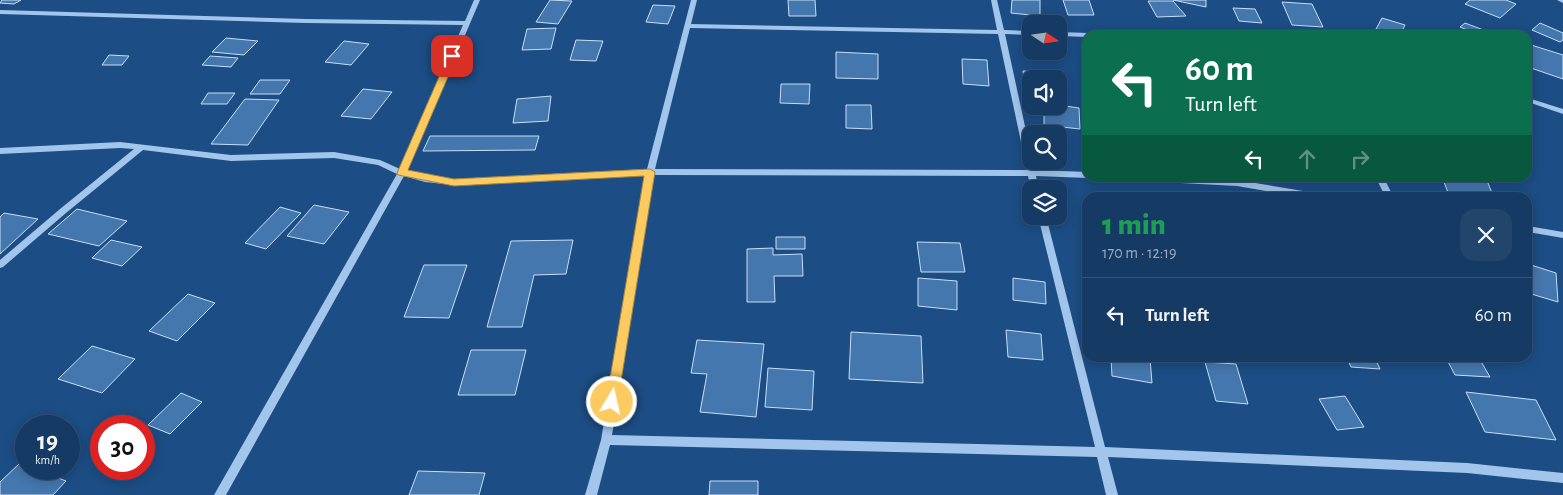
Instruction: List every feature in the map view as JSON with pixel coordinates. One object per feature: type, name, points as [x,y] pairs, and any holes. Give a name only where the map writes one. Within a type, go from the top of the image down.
[{"type":"street","points":[[220,495],[402,173],[477,0]]},
{"type":"street","points":[[591,495],[606,440],[650,172],[694,0]]},
{"type":"street","points":[[994,0],[999,32],[1033,180]]},
{"type":"street","points":[[0,12],[306,21],[467,23]]},
{"type":"street","points":[[688,26],[1022,33]]},
{"type":"street","points":[[1068,35],[1082,36]]},
{"type":"street","points":[[1532,101],[1563,112]]},
{"type":"street","points":[[0,151],[120,145],[231,158],[334,155],[380,163],[402,173],[454,182],[650,172],[1082,175]]},
{"type":"street","points":[[0,265],[62,211],[141,148]]},
{"type":"street","points":[[1218,182],[1237,183],[1291,192]]},
{"type":"street","points":[[1044,225],[1103,452],[1112,495]]},
{"type":"street","points":[[1532,230],[1563,235]]},
{"type":"street","points":[[606,440],[1103,452],[1468,468],[1563,478]]},
{"type":"building","points":[[2,0],[21,0],[14,4],[0,3]]},
{"type":"building","points":[[550,0],[572,1],[558,24],[536,22]]},
{"type":"building","points":[[788,0],[815,0],[816,16],[789,16]]},
{"type":"building","points":[[1012,0],[1040,0],[1040,15],[1011,13]]},
{"type":"building","points":[[1063,0],[1089,0],[1094,15],[1068,15]]},
{"type":"building","points":[[1173,0],[1206,0],[1206,7]]},
{"type":"building","points":[[1470,0],[1506,0],[1516,4],[1500,18],[1465,4]]},
{"type":"building","points":[[1148,1],[1173,1],[1186,16],[1157,17]]},
{"type":"building","points":[[1282,2],[1312,4],[1323,27],[1292,25]]},
{"type":"building","points":[[653,5],[675,6],[668,24],[646,22]]},
{"type":"building","points":[[1233,8],[1255,9],[1262,23],[1239,21]]},
{"type":"building","points":[[1382,18],[1405,25],[1402,30],[1376,29]]},
{"type":"building","points":[[1465,23],[1483,30],[1468,30],[1460,27]]},
{"type":"building","points":[[1540,23],[1563,33],[1563,40],[1560,42],[1532,30]]},
{"type":"building","points":[[556,28],[551,49],[522,50],[527,29]]},
{"type":"building","points":[[226,38],[258,41],[244,55],[212,52]]},
{"type":"building","points":[[576,40],[603,41],[596,61],[570,60]]},
{"type":"building","points":[[344,41],[369,44],[351,65],[325,62]]},
{"type":"building","points":[[1532,45],[1563,55],[1563,79],[1532,68]]},
{"type":"building","points":[[836,52],[878,54],[878,79],[836,78]]},
{"type":"building","points":[[109,55],[129,56],[122,65],[102,65]]},
{"type":"building","points":[[210,56],[238,58],[231,67],[202,65]]},
{"type":"building","points":[[962,59],[987,60],[989,86],[963,84]]},
{"type":"building","points":[[260,80],[290,80],[280,94],[250,94]]},
{"type":"building","points":[[781,84],[810,84],[809,104],[780,103]]},
{"type":"building","points":[[363,89],[392,92],[371,119],[341,116]]},
{"type":"building","points":[[208,93],[235,93],[227,104],[201,104]]},
{"type":"building","points":[[551,96],[548,121],[513,123],[517,99]]},
{"type":"building","points":[[245,99],[279,100],[248,145],[211,144]]},
{"type":"building","points":[[846,105],[871,105],[872,129],[846,128]]},
{"type":"building","points":[[1067,106],[1079,108],[1080,129],[1067,128],[1067,125],[1044,125],[1044,115],[1067,115]]},
{"type":"building","points":[[430,136],[539,136],[535,150],[423,151]]},
{"type":"building","points":[[1444,182],[1488,182],[1492,192],[1448,192]]},
{"type":"building","points":[[314,205],[349,212],[324,244],[287,236]]},
{"type":"building","points":[[280,207],[301,213],[266,249],[245,243]]},
{"type":"building","points":[[77,209],[127,221],[99,246],[48,234]]},
{"type":"building","points":[[4,213],[38,219],[0,254],[0,217]]},
{"type":"building","points":[[776,237],[805,237],[805,249],[776,249]]},
{"type":"building","points":[[111,240],[142,247],[122,266],[92,258]]},
{"type":"building","points":[[573,240],[566,274],[534,275],[522,327],[487,327],[511,241]]},
{"type":"building","points":[[917,242],[960,243],[965,272],[921,272]]},
{"type":"building","points":[[773,248],[773,255],[802,254],[803,276],[774,276],[775,302],[747,302],[747,249]]},
{"type":"building","points":[[424,265],[467,265],[449,318],[404,317]]},
{"type":"building","points":[[1532,265],[1556,273],[1558,302],[1532,294]]},
{"type":"building","points":[[918,278],[957,281],[957,310],[918,306]]},
{"type":"building","points":[[1013,278],[1045,282],[1046,304],[1013,300]]},
{"type":"building","points":[[188,294],[215,303],[177,341],[149,331]]},
{"type":"building","points":[[1006,330],[1041,334],[1043,360],[1008,357]]},
{"type":"building","points":[[851,332],[921,336],[923,383],[849,379]]},
{"type":"building","points":[[697,340],[764,344],[756,417],[700,412],[707,374],[691,373]]},
{"type":"building","points":[[92,346],[135,359],[102,393],[58,379]]},
{"type":"building","points":[[471,350],[526,350],[515,395],[458,395]]},
{"type":"building","points":[[1111,362],[1150,362],[1152,383],[1112,376]]},
{"type":"building","points":[[1205,362],[1236,364],[1248,404],[1216,401]]},
{"type":"building","points":[[1349,362],[1377,362],[1380,369],[1351,367]]},
{"type":"building","points":[[1448,362],[1481,362],[1490,377],[1455,375]]},
{"type":"building","points":[[768,368],[814,371],[812,410],[765,407]]},
{"type":"building","points":[[1466,392],[1536,400],[1556,440],[1485,432]]},
{"type":"building","points":[[181,393],[202,402],[170,434],[155,428],[155,418]]},
{"type":"building","points":[[1345,396],[1364,427],[1337,430],[1319,399]]},
{"type":"building","points":[[15,468],[15,480],[66,481],[53,495],[0,495],[0,482]]},
{"type":"building","points":[[418,471],[485,473],[479,495],[409,495]]},
{"type":"building","points":[[710,481],[758,481],[758,495],[709,495]]},
{"type":"route","points":[[452,56],[402,173],[425,179],[454,182],[650,172],[612,402]]}]
